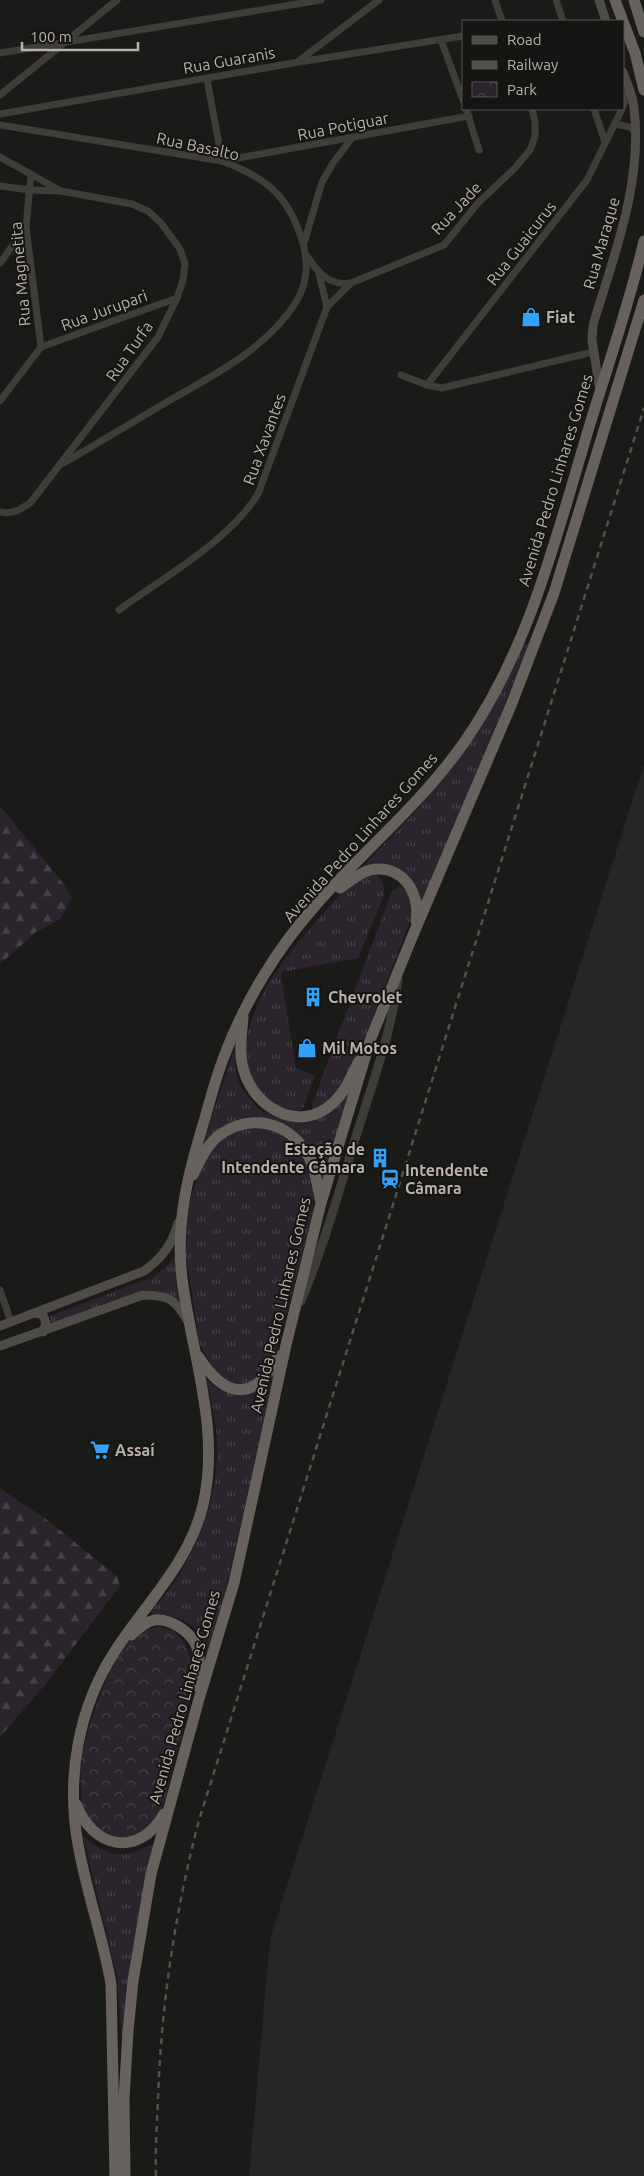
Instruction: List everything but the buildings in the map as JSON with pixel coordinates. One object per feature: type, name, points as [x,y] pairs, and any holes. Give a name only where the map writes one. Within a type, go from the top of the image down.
[{"type":"highway","points":[[615,0],[623,20]]},
{"type":"highway","points":[[634,0],[644,32]]},
{"type":"highway","points":[[624,24],[635,53],[644,90]]},
{"type":"highway","name":"Avenida Pedro Linhares Gomes","points":[[115,2176],[111,1984],[78,1847],[73,1795],[77,1745],[82,1724],[99,1679],[119,1645],[170,1578],[183,1556],[202,1509],[207,1484],[210,1438],[188,1322],[180,1252],[182,1206],[190,1165],[223,1057],[244,1011],[282,949],[314,907],[436,779],[464,743],[512,659],[532,610],[644,241]]},
{"type":"highway","name":"Avenida Pedro Linhares Gomes","points":[[125,2176],[124,2098],[133,1981],[151,1874],[199,1699],[234,1583],[290,1324],[321,1204],[372,1038],[413,935],[470,805],[554,593],[644,300]]},
{"type":"highway","points":[[640,318],[644,305]]},
{"type":"highway","points":[[314,907],[361,874],[370,870],[387,868],[411,885],[416,898],[417,915],[413,935]]},
{"type":"highway","points":[[244,1011],[242,1063],[248,1084],[257,1098],[272,1110],[285,1114],[300,1117],[308,1116],[321,1112],[334,1103],[372,1038]]},
{"type":"highway","points":[[182,1206],[202,1155],[216,1138],[233,1127],[251,1122],[272,1124],[287,1132],[299,1142],[315,1169],[321,1204]]},
{"type":"highway","points":[[193,1348],[216,1381],[225,1387],[246,1389],[256,1386],[263,1380],[273,1369],[286,1345]]},
{"type":"highway","points":[[119,1645],[144,1624],[155,1620],[166,1621],[177,1626],[188,1634],[195,1644],[199,1655],[199,1699]]},
{"type":"highway","points":[[73,1795],[79,1811],[94,1833],[113,1842],[127,1843],[146,1836],[156,1826],[171,1801]]},
{"type":"main road","points":[[599,0],[606,20]]},
{"type":"main road","name":"Rua Maraque","points":[[600,391],[593,352],[593,325],[630,200],[636,132],[634,106],[624,75]]},
{"type":"main road","points":[[0,1326],[144,1271],[158,1261],[168,1250],[174,1237],[182,1206]]},
{"type":"main road","points":[[0,1346],[144,1295],[157,1295],[171,1299],[177,1304],[188,1322]]},
{"type":"main road","points":[[35,1313],[45,1318],[43,1332]]},
{"type":"street","points":[[0,95],[117,0]]},
{"type":"street","points":[[0,53],[321,0]]},
{"type":"street","points":[[299,62],[380,0]]},
{"type":"street","points":[[496,0],[502,20]]},
{"type":"street","points":[[556,0],[563,20]]},
{"type":"street","name":"Rua Guaranis","points":[[0,114],[299,62],[462,36]]},
{"type":"street","points":[[442,40],[462,97]]},
{"type":"street","points":[[207,78],[222,162]]},
{"type":"street","name":"Rua Guaicurus","points":[[624,103],[629,91]]},
{"type":"street","name":"Rua Jade","points":[[351,283],[444,244],[478,203],[515,168],[530,150],[535,137],[535,122],[532,110]]},
{"type":"street","points":[[594,110],[605,142]]},
{"type":"street","name":"Rua Guaicurus","points":[[427,385],[587,180],[621,110]]},
{"type":"street","points":[[467,112],[479,150]]},
{"type":"street","name":"Rua Potiguar","points":[[222,162],[352,138],[467,112]]},
{"type":"street","points":[[615,124],[630,127],[636,132]]},
{"type":"street","name":"Rua Basalto","points":[[0,125],[222,162],[257,176],[285,202],[304,243],[307,256],[304,284],[297,301],[280,323],[259,344],[187,391],[60,465]]},
{"type":"street","points":[[304,243],[322,182],[333,163],[352,138]]},
{"type":"street","points":[[0,157],[61,191]]},
{"type":"street","name":"Rua Magnetita","points":[[0,401],[41,347],[26,227],[31,174]]},
{"type":"street","name":"Rua Turfa","points":[[0,186],[30,190],[61,191],[132,204],[148,211],[155,217],[180,249],[185,264],[183,280],[177,298],[158,338],[31,502],[22,509],[0,512]]},
{"type":"street","points":[[0,263],[26,227]]},
{"type":"street","points":[[307,256],[319,274],[327,307]]},
{"type":"street","points":[[319,274],[333,282],[351,283]]},
{"type":"street","name":"Rua Xavantes","points":[[120,610],[197,555],[248,510],[258,494],[327,307],[351,283]]},
{"type":"street","name":"Rua Jurupari","points":[[41,347],[177,298]]},
{"type":"street","points":[[401,375],[427,385],[442,388],[593,352]]},
{"type":"street","points":[[290,1324],[306,1289],[387,1035],[395,1003],[399,970]]},
{"type":"street","points":[[0,1290],[11,1322]]},
{"type":"shaded area","points":[[644,764],[644,2176],[249,2176],[270,1939]]},
{"type":"green space","points":[[524,643],[529,645],[421,908],[418,889],[409,876],[396,867],[376,864],[358,871],[413,814],[443,778]]},
{"type":"green space","points":[[0,806],[63,883],[72,898],[60,919],[35,933],[0,964]]},
{"type":"green space","points":[[375,874],[383,883],[384,895],[358,958],[282,972],[281,976],[296,1068],[315,1076],[303,1108],[296,1113],[261,1099],[247,1074],[244,1063],[250,1027],[264,992],[285,959],[339,896],[359,879]]},
{"type":"green space","points":[[401,885],[406,887],[413,907],[409,924],[358,1056],[345,1083],[328,1102],[316,1109],[312,1108],[392,891]]},
{"type":"green space","points":[[236,1044],[235,1067],[240,1086],[258,1109],[292,1122],[309,1121],[355,1078],[321,1181],[298,1136],[255,1118],[200,1152]]},
{"type":"green space","points":[[261,1126],[276,1129],[306,1156],[313,1184],[313,1213],[276,1353],[267,1369],[247,1387],[233,1386],[214,1371],[199,1342],[186,1255],[187,1222],[192,1193],[209,1150],[234,1129]]},
{"type":"green space","points":[[177,1251],[184,1305],[165,1293],[144,1290],[52,1324],[50,1316],[153,1277],[168,1265]]},
{"type":"green space","points":[[275,1372],[209,1664],[201,1637],[191,1625],[171,1616],[149,1613],[175,1581],[185,1564],[209,1508],[216,1469],[217,1449],[215,1423],[207,1380],[226,1393],[243,1395],[259,1388]]},
{"type":"green space","points":[[0,1488],[47,1520],[117,1576],[120,1586],[44,1686],[0,1737]]},
{"type":"green space","points":[[158,1627],[173,1631],[184,1643],[190,1659],[192,1677],[190,1697],[181,1737],[165,1798],[157,1818],[147,1829],[136,1835],[130,1837],[104,1837],[83,1815],[81,1768],[87,1736],[100,1696],[117,1658],[137,1634],[147,1629]]},
{"type":"green space","points":[[83,1836],[102,1849],[118,1854],[134,1852],[155,1843],[132,1969],[122,2043],[117,1976]]},
{"type":"railway","points":[[156,2176],[160,2064],[166,1994],[176,1924],[199,1820],[644,408]]},
{"type":"place","name":"Fiat","points":[[531,317]]},
{"type":"place","name":"Chevrolet","points":[[313,997]]},
{"type":"place","name":"Mil Motos","points":[[307,1048]]},
{"type":"place","name":"Estação de Intendente Câmara","points":[[380,1158]]},
{"type":"place","name":"Intendente Câmara","points":[[390,1179]]},
{"type":"place","name":"Assaí","points":[[100,1450]]}]
